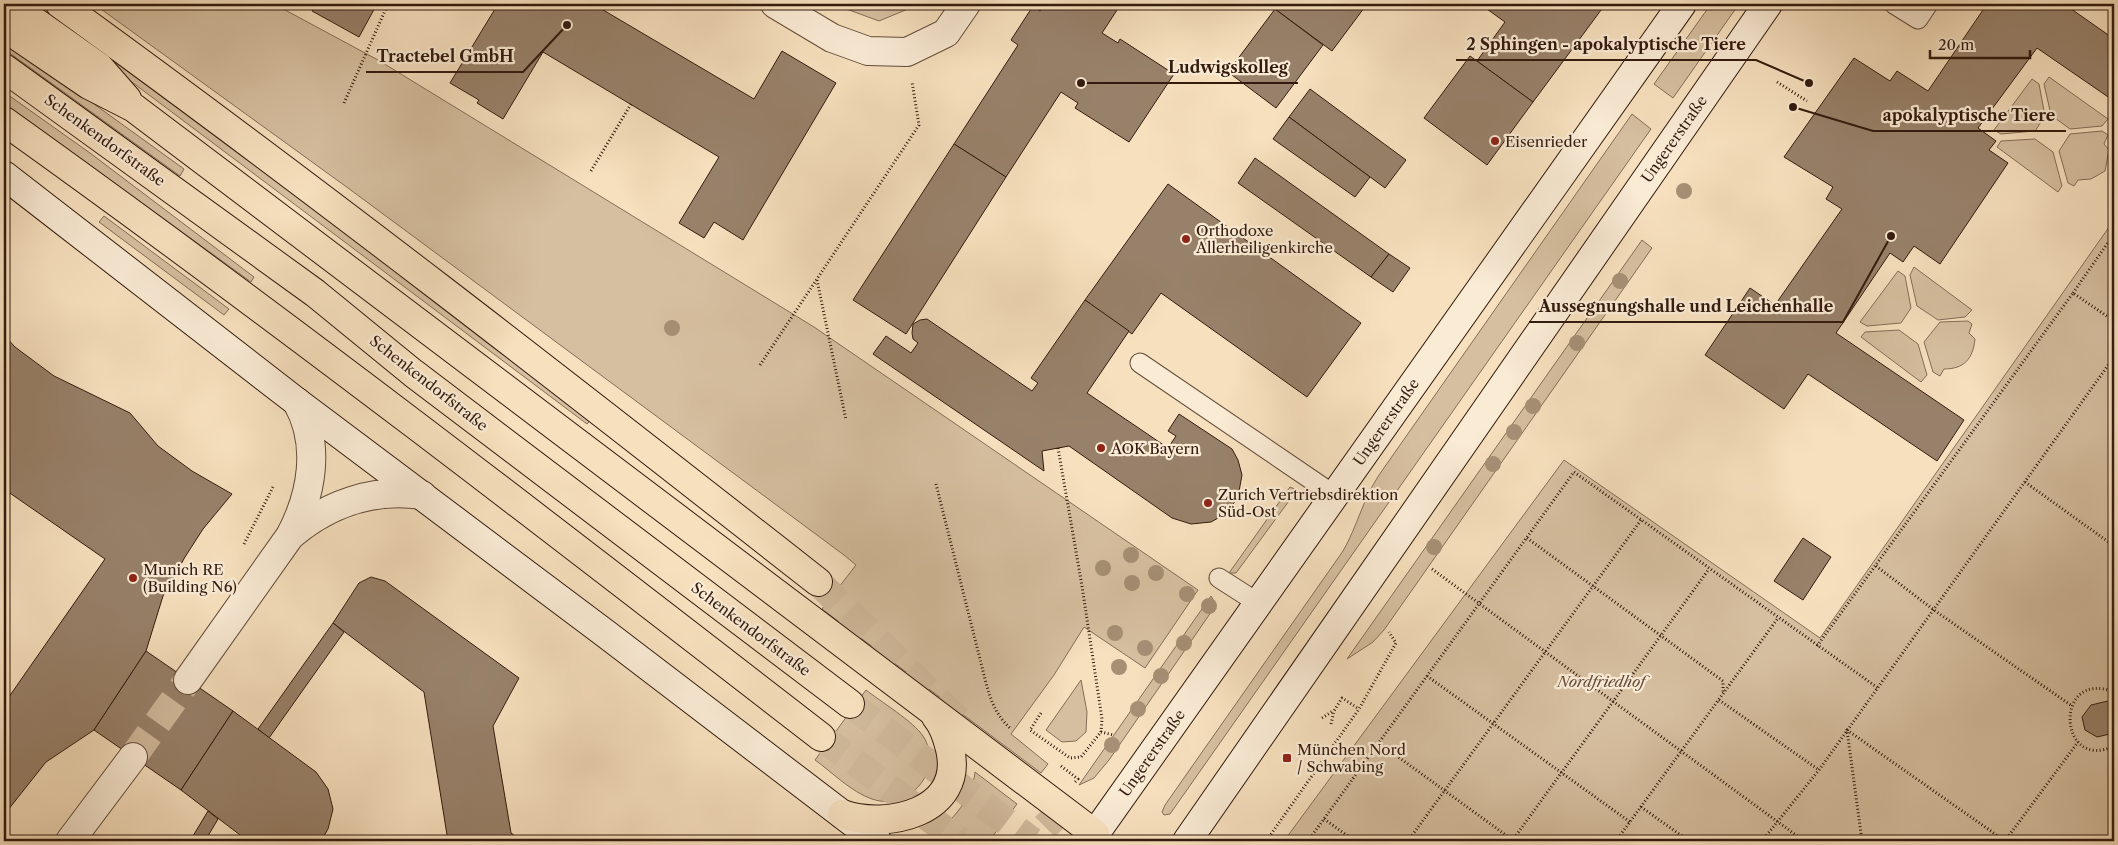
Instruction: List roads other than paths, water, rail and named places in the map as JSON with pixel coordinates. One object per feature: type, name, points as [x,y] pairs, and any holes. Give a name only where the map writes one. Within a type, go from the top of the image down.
[{"type":"highway","points":[[10,4],[99,67],[134,108]]},
{"type":"highway","points":[[60,4],[309,189],[725,507],[818,582]]},
{"type":"highway","points":[[4,27],[89,86],[134,108],[672,513],[1096,839]]},
{"type":"highway","name":"Schenkendorfstraße","points":[[4,68],[315,294],[413,373],[850,704]]},
{"type":"highway","points":[[4,121],[135,214],[393,408],[821,737]]},
{"type":"highway","points":[[842,814],[863,819],[899,818],[914,814],[933,804],[946,786],[952,769],[947,737],[934,714]]},
{"type":"main road","points":[[775,4],[832,38],[859,48],[868,51],[907,52],[946,33],[966,4]]},
{"type":"main road","name":"Ungererstraße","points":[[1096,839],[1258,603],[1682,4]]},
{"type":"main road","name":"Ungererstraße","points":[[1187,841],[1768,4]]},
{"type":"main road","points":[[4,175],[297,402],[877,841]]},
{"type":"main road","points":[[188,680],[290,536],[305,501],[311,458],[308,426],[297,402]]},
{"type":"main road","points":[[290,536],[320,513],[363,496],[392,493],[422,495]]},
{"type":"main road","points":[[70,841],[133,757]]},
{"type":"lane","points":[[1894,4],[1918,19],[1928,4]]},
{"type":"lane","points":[[1140,363],[1334,495]]},
{"type":"lane","points":[[1219,578],[1258,603]]},
{"type":"tunnel","points":[[818,582],[960,722]]},
{"type":"tunnel","points":[[133,757],[188,680]]},
{"type":"tunnel","points":[[850,704],[1032,841]]},
{"type":"tunnel","points":[[821,737],[960,841]]},
{"type":"tunnel","points":[[1045,807],[1079,841]]},
{"type":"place","name":"Tractebel GmbH","points":[[567,25]]},
{"type":"place","name":"Ludwigskolleg","points":[[1081,83]]},
{"type":"place","name":"2 Sphingen - apokalyptische Tiere","points":[[1809,83]]},
{"type":"place","name":"apokalyptische Tiere","points":[[1793,107]]},
{"type":"place","name":"Eisenrieder","points":[[1495,141]]},
{"type":"place","name":"Aussegnungshalle und Leichenhalle","points":[[1891,236]]},
{"type":"place","name":"Orthodoxe Allerheiligenkirche","points":[[1186,239]]},
{"type":"place","name":"AOK Bayern","points":[[1101,448]]},
{"type":"place","name":"Zurich Vertriebsdirektion Süd-Ost","points":[[1208,503]]},
{"type":"place","name":"Munich RE (Building N6)","points":[[133,578]]},
{"type":"place","name":"München Nord / Schwabing","points":[[1287,758]]},
{"type":"park label","name":"Nordfriedhof","points":[[1601,681]]}]
